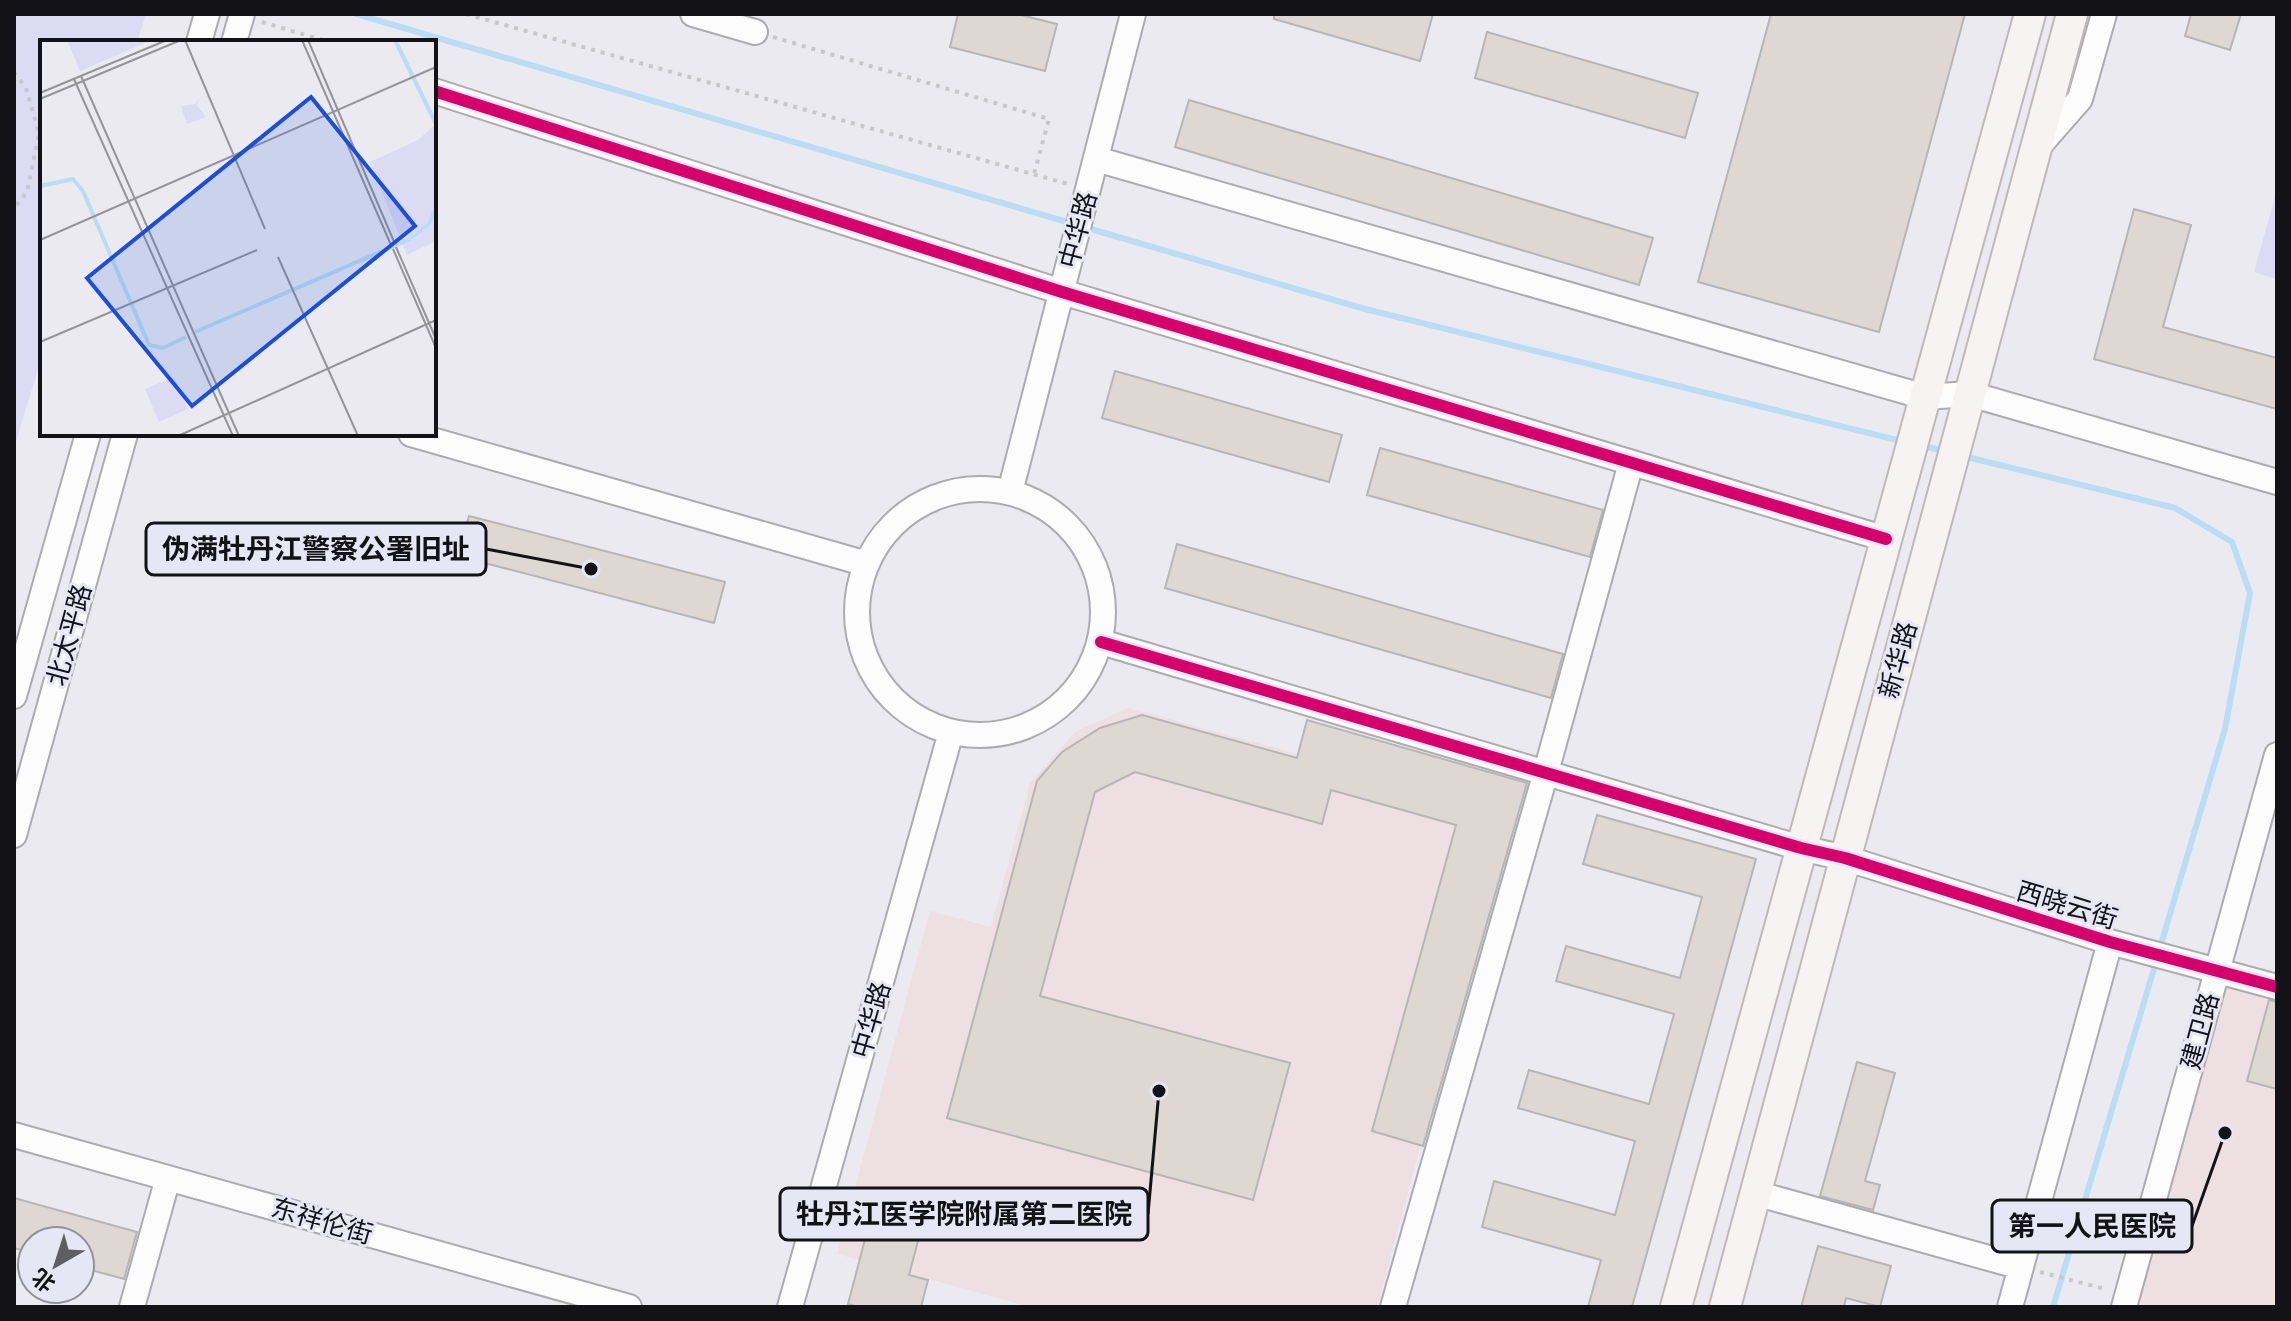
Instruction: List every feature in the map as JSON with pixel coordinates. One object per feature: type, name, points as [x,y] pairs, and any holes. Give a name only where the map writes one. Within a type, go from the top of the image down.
[{"type":"main road","points":[[1676,1307],[2030,14]]},
{"type":"main road","name":"新华路","points":[[1725,1307],[2072,14]]},
{"type":"street","points":[[200,40],[207,14]]},
{"type":"street","points":[[693,14],[755,32]]},
{"type":"street","name":"中华路","points":[[1010,492],[1133,14]]},
{"type":"street","points":[[2035,150],[2080,99],[2104,14]]},
{"type":"street","points":[[235,40],[242,15]]},
{"type":"street","points":[[436,92],[1062,292],[1886,539]]},
{"type":"street","points":[[1096,159],[1925,397],[1970,394],[2277,482]]},
{"type":"street","name":"北太平路","points":[[14,696],[87,436]]},
{"type":"street","name":"北太平路","points":[[14,835],[124,436]]},
{"type":"street","points":[[418,436],[867,564]]},
{"type":"street","points":[[1393,1307],[1631,463]]},
{"type":"street","points":[[974,488],[1010,492],[1046,507],[1075,533],[1095,566],[1104,604],[1101,642],[1086,678],[1061,707],[1027,727],[990,736],[951,732],[914,716],[884,689],[864,654],[857,614],[862,574],[881,539],[906,513],[938,496],[974,488]]},
{"type":"street","name":"西晓云街","points":[[1101,642],[1801,848],[1845,858],[2110,942],[2277,987]]},
{"type":"street","name":"中华路","points":[[790,1307],[951,732]]},
{"type":"street","name":"建卫路","points":[[2125,1301],[2277,755]]},
{"type":"street","points":[[2010,1307],[2110,942]]},
{"type":"street","name":"东祥伦街","points":[[14,1135],[629,1307]]},
{"type":"street","points":[[132,1307],[168,1178]]},
{"type":"street","points":[[1755,1193],[2021,1267]]},
{"type":"path","points":[[466,14],[1088,189]]},
{"type":"path","points":[[242,15],[323,40]]},
{"type":"path","points":[[755,32],[1049,119],[1034,174]]},
{"type":"path","points":[[14,72],[26,88],[39,133],[27,192],[14,208]]},
{"type":"path","points":[[2021,1267],[2125,1301]]},
{"type":"shaded area","points":[[14,14],[146,14],[138,40],[40,40],[40,363],[14,448]]},
{"type":"shaded area","points":[[2277,190],[2277,279],[2254,272]]},
{"type":"shaded area","points":[[1128,708],[1511,812],[1377,1307],[1031,1307],[837,1254],[930,911],[991,927],[1030,783],[1075,732]]},
{"type":"shaded area","points":[[2217,975],[2277,991],[2277,1307],[2126,1307]]},
{"type":"building","points":[[958,14],[1017,14],[1057,24],[1045,71],[950,47]]},
{"type":"building","points":[[1274,14],[1433,14],[1420,61],[1274,19]]},
{"type":"building","points":[[1771,14],[1965,14],[1879,332],[1698,282]]},
{"type":"building","points":[[2191,14],[2241,14],[2230,50],[2185,36]]},
{"type":"building","points":[[1487,32],[1698,93],[1685,138],[1475,78]]},
{"type":"building","points":[[1189,100],[1653,238],[1639,285],[1175,147]]},
{"type":"building","points":[[2134,209],[2191,225],[2163,327],[2277,358],[2277,409],[2094,359]]},
{"type":"building","points":[[1115,371],[1342,435],[1329,482],[1102,418]]},
{"type":"building","points":[[1380,448],[1603,510],[1590,557],[1367,495]]},
{"type":"building","points":[[469,516],[725,582],[714,623],[458,556]]},
{"type":"building","points":[[1177,544],[1563,654],[1551,698],[1165,588]]},
{"type":"building","points":[[1142,715],[1297,758],[1307,720],[1527,783],[1423,1146],[1372,1131],[1456,825],[1331,790],[1322,824],[1135,772],[1095,792],[1040,996],[1290,1063],[1253,1200],[947,1118],[1037,781],[1062,752],[1100,728]]},
{"type":"building","points":[[1597,815],[1756,859],[1632,1307],[1588,1307],[1601,1260],[1482,1227],[1494,1181],[1615,1215],[1635,1141],[1518,1108],[1529,1070],[1649,1104],[1674,1014],[1556,981],[1566,946],[1680,978],[1702,897],[1583,864]]},
{"type":"building","points":[[2269,1000],[2277,1002],[2277,1089],[2247,1081]]},
{"type":"building","points":[[1857,1062],[1895,1073],[1865,1181],[1880,1185],[1873,1210],[1820,1196]]},
{"type":"building","points":[[14,1198],[137,1232],[124,1279],[96,1271],[96,1225],[16,1225],[14,1248]]},
{"type":"building","points":[[873,1209],[923,1222],[909,1275],[928,1280],[921,1307],[858,1307],[848,1304]]},
{"type":"building","points":[[1818,1246],[1891,1266],[1880,1307],[1846,1298],[1844,1307],[1801,1307]]},
{"type":"waterway","points":[[356,14],[1074,224]]},
{"type":"waterway","points":[[1084,227],[1365,309],[1905,442]]},
{"type":"waterway","points":[[1920,445],[1944,451]]},
{"type":"waterway","points":[[1963,456],[2175,508],[2232,542],[2250,593],[2225,729],[2159,951]]},
{"type":"waterway","points":[[2053,1307],[2156,962]]},
{"type":"cycle path","points":[[436,92],[1062,292],[1886,539]]},
{"type":"cycle path","points":[[1101,642],[1801,848],[1845,858],[2110,942],[2277,987]]},
{"type":"place","name":"伪满牡丹江警察公署旧址","points":[[591,569]]},
{"type":"place","name":"牡丹江医学院附属第二医院","points":[[1159,1091]]},
{"type":"place","name":"第一人民医院","points":[[2225,1133]]}]
